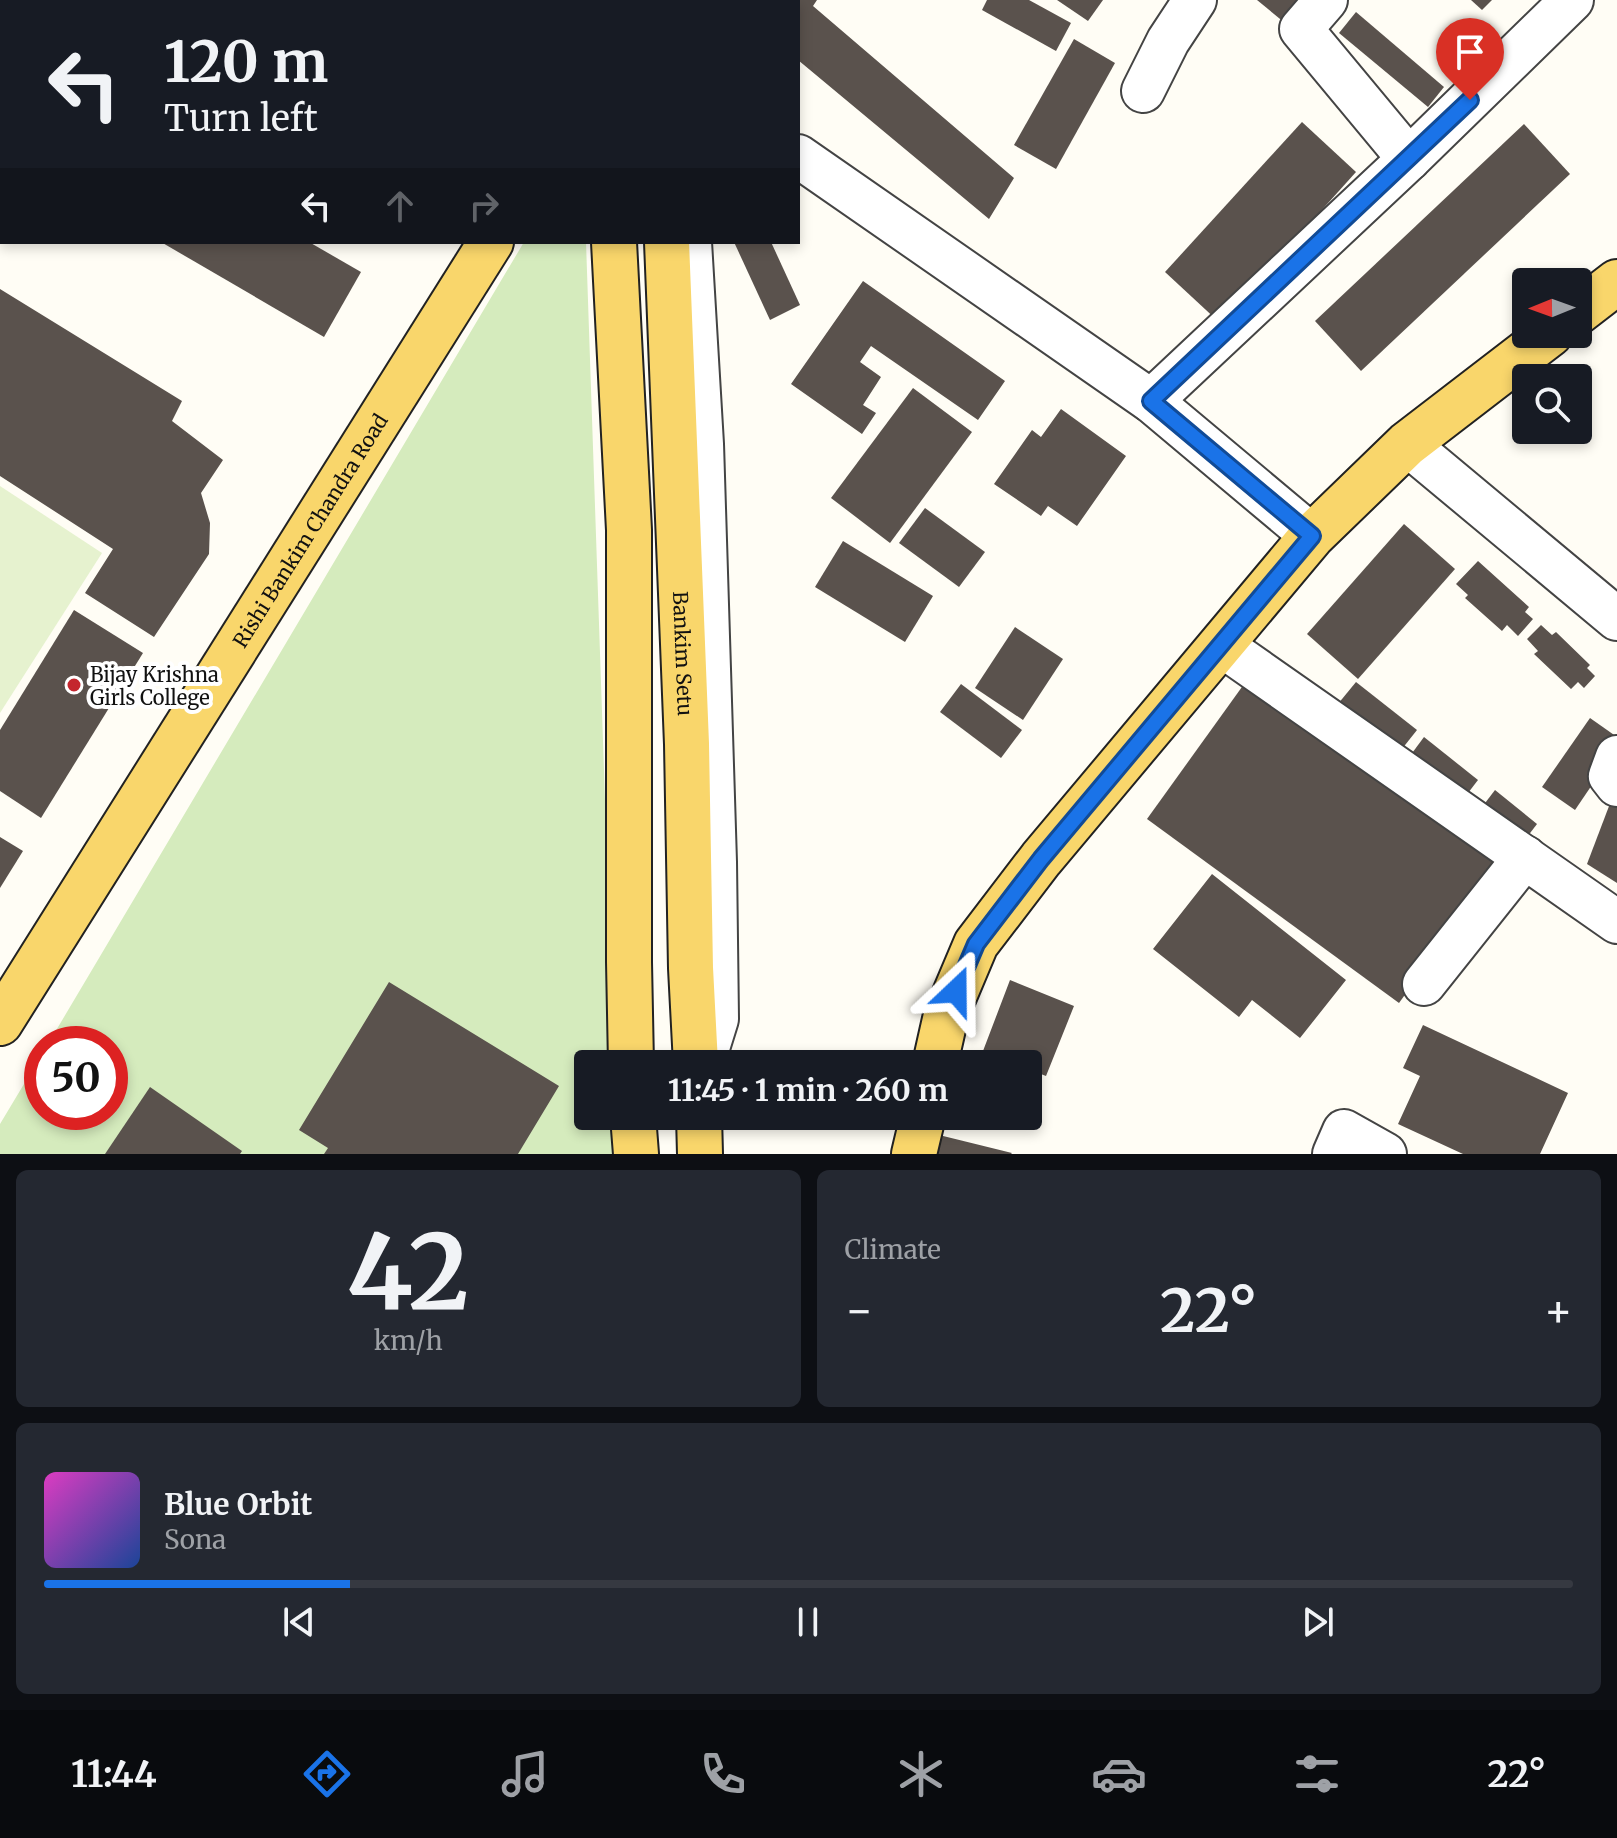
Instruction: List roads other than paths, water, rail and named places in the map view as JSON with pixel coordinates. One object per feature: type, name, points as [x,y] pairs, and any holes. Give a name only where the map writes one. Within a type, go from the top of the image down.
[{"type":"main road","name":"Rishi Bankim Chandra Road","points":[[0,1023],[490,244]]},
{"type":"main road","points":[[614,244],[629,530],[631,1050]]},
{"type":"main road","name":"Bankim Setu","points":[[667,244],[687,744],[695,1050]]},
{"type":"main road","points":[[1592,301],[1617,282]]},
{"type":"main road","points":[[938,1050],[946,1015],[976,944],[1041,859],[1312,536],[1407,444],[1532,348]]},
{"type":"main road","points":[[634,1130],[636,1154]]},
{"type":"main road","points":[[699,1130],[700,1154]]},
{"type":"main road","points":[[914,1154],[920,1130]]},
{"type":"street","points":[[1143,91],[1168,41],[1195,0]]},
{"type":"street","points":[[1326,0],[1301,29],[1409,159]]},
{"type":"street","points":[[1151,401],[1409,159],[1572,0]]},
{"type":"street","points":[[800,157],[1151,401],[1312,536]]},
{"type":"street","points":[[690,244],[702,444],[715,862],[717,1019],[707,1050]]},
{"type":"street","points":[[1407,444],[1617,619]]},
{"type":"street","points":[[1221,645],[1617,922]]},
{"type":"street","points":[[1617,757],[1610,776],[1617,785]]},
{"type":"street","points":[[1424,984],[1525,857]]},
{"type":"street","points":[[1334,1154],[1344,1131],[1385,1154]]},
{"type":"place","name":"Bijay Krishna Girls College","points":[[74,685]]}]
